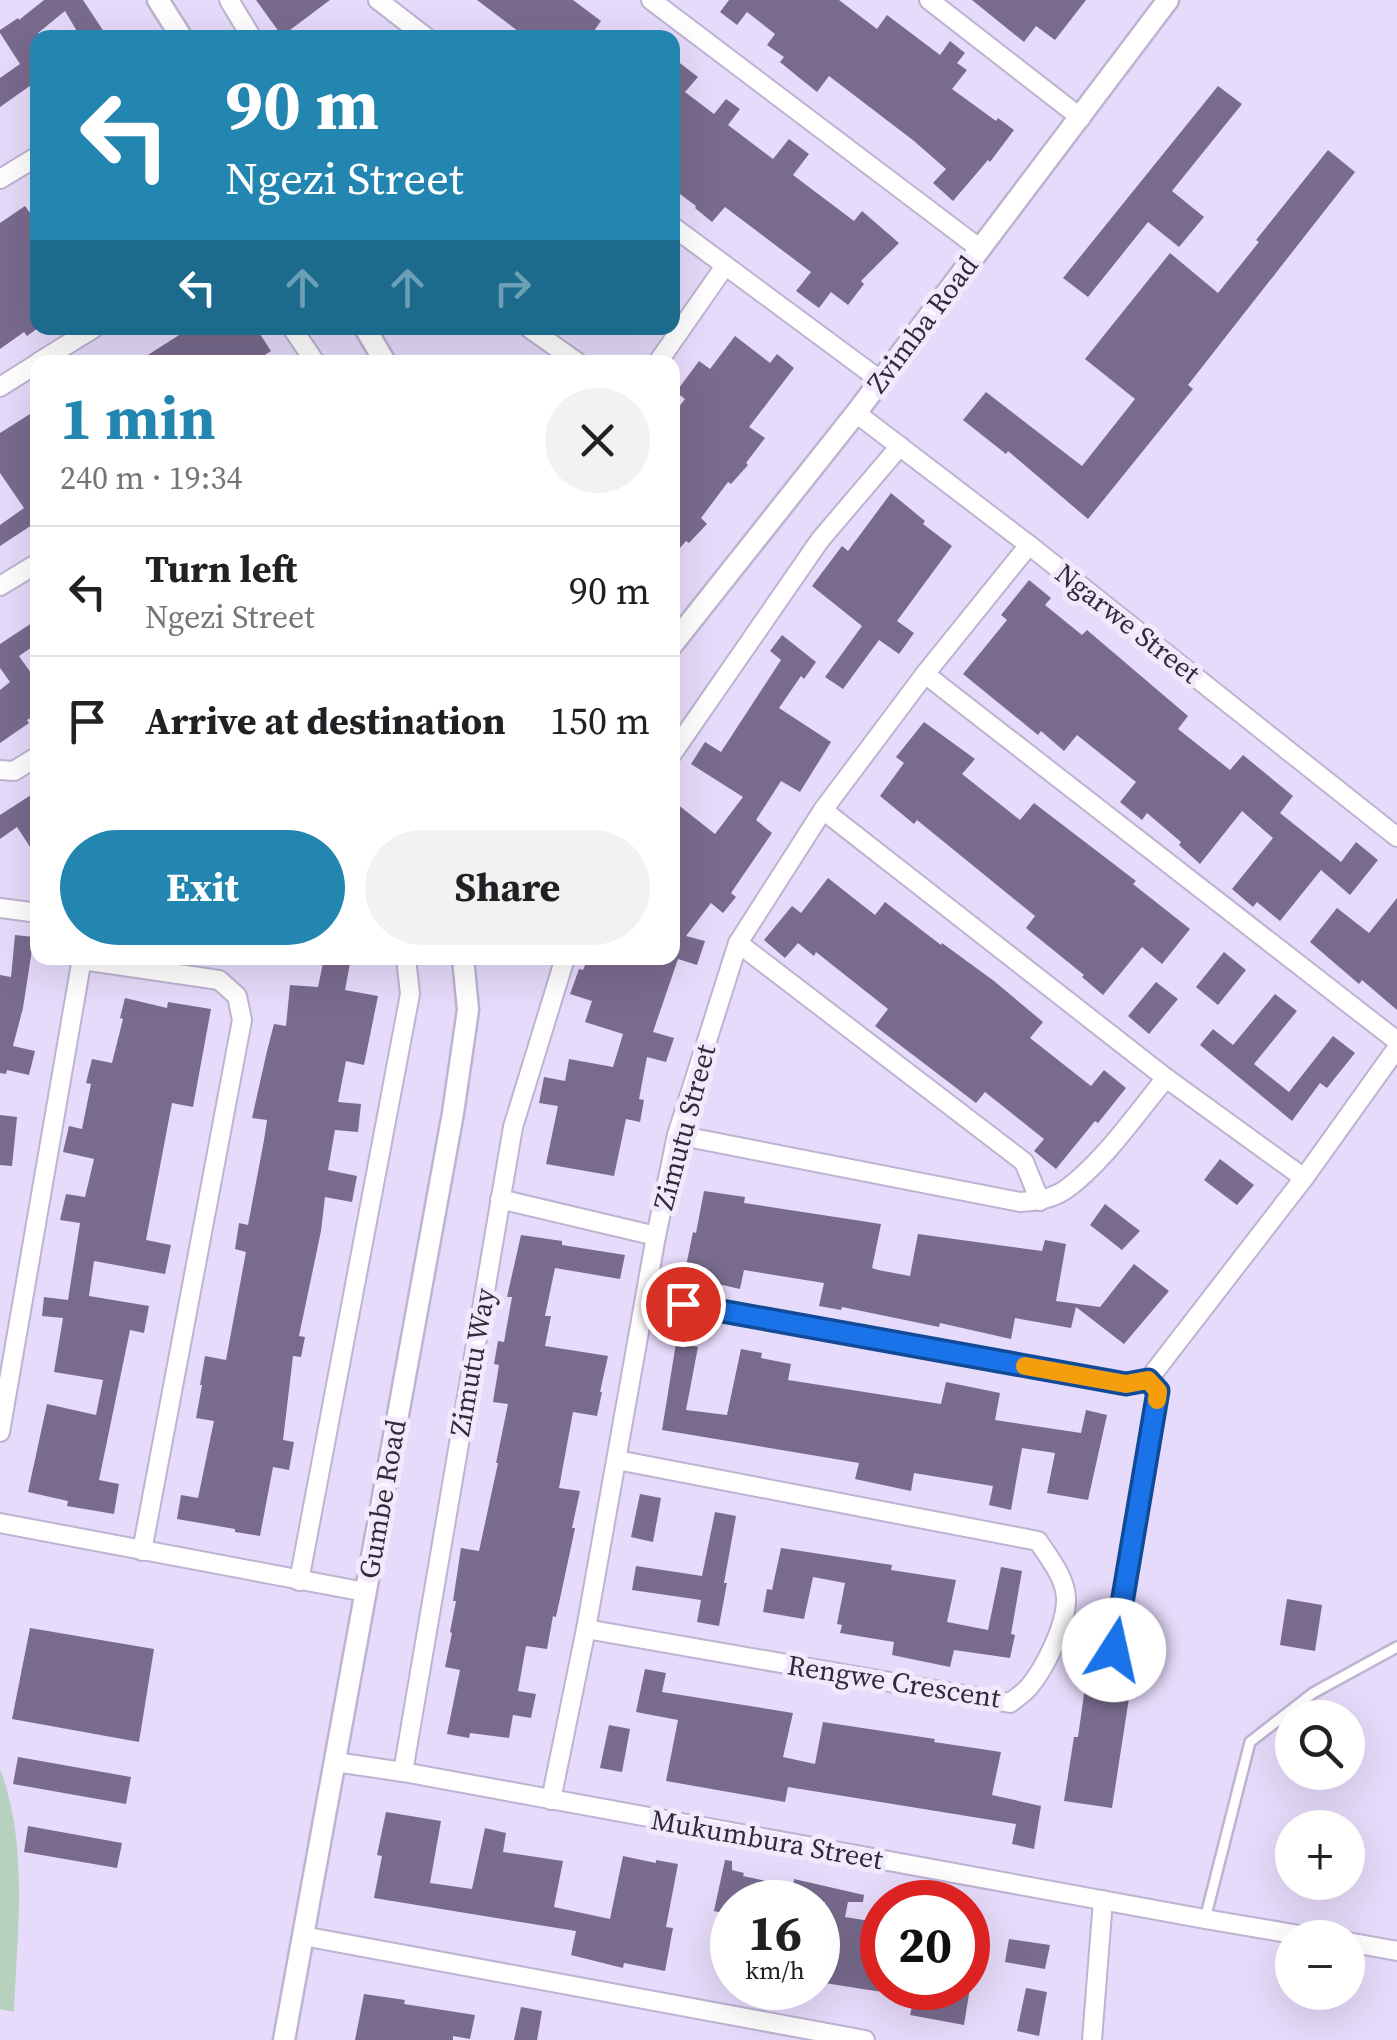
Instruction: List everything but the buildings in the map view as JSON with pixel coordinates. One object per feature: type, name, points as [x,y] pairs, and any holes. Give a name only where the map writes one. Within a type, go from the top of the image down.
[{"type":"street","points":[[158,0],[177,30]]},
{"type":"street","points":[[229,0],[247,30]]},
{"type":"street","points":[[378,0],[417,30]]},
{"type":"street","points":[[652,0],[979,248]]},
{"type":"street","points":[[929,0],[1081,118]]},
{"type":"street","name":"Zvimba Road","points":[[680,634],[856,413],[1168,0]]},
{"type":"street","points":[[0,180],[30,161]]},
{"type":"street","points":[[680,232],[880,380]]},
{"type":"street","points":[[680,330],[725,266]]},
{"type":"street","points":[[51,355],[83,335]]},
{"type":"street","points":[[539,335],[567,355]]},
{"type":"street","points":[[0,387],[30,368]]},
{"type":"street","name":"Ngarwe Street","points":[[856,413],[1030,545],[1397,837]]},
{"type":"street","points":[[680,742],[820,540],[900,446]]},
{"type":"street","name":"Zimutu Street","points":[[551,1800],[677,1135],[738,943],[823,810],[925,674],[1030,545]]},
{"type":"street","points":[[0,586],[30,567]]},
{"type":"street","points":[[646,1298],[1126,1384],[1148,1380],[1304,1178],[1397,1045],[925,674]]},
{"type":"street","points":[[0,770],[14,771],[30,761]]},
{"type":"street","points":[[823,810],[1166,1078],[1304,1178]]},
{"type":"street","points":[[0,908],[30,911]]},
{"type":"street","points":[[738,943],[1024,1162],[1040,1201]]},
{"type":"street","points":[[0,1432],[81,965]]},
{"type":"street","points":[[121,965],[219,980],[237,996],[242,1020],[142,1550]]},
{"type":"street","points":[[299,1581],[410,994],[407,965]]},
{"type":"street","name":"Gumbe Road","points":[[284,2040],[453,1113],[468,1010],[464,965]]},
{"type":"street","name":"Zimutu Way","points":[[403,1772],[513,1128],[564,965]]},
{"type":"street","points":[[677,1135],[1020,1202],[1040,1201],[1064,1191],[1095,1163],[1166,1078]]},
{"type":"street","points":[[500,1199],[656,1236]]},
{"type":"street","name":"Rengwe Crescent","points":[[586,1629],[1010,1703],[1028,1688],[1048,1658],[1062,1622],[1066,1598],[1058,1571],[1038,1540],[617,1460]]},
{"type":"street","points":[[0,1523],[365,1592]]},
{"type":"street","name":"Mukumbura Street","points":[[335,1762],[1275,1931]]},
{"type":"street","points":[[1092,2040],[1103,1900]]},
{"type":"street","points":[[303,1936],[865,2040]]},
{"type":"street","points":[[1365,1945],[1397,1950]]},
{"type":"lane","points":[[1114,1650],[1158,1391],[1148,1380]]},
{"type":"lane","points":[[1205,1919],[1250,1742],[1313,1693],[1397,1647]]},
{"type":"green space","points":[[0,1769],[9,1798],[18,1858],[14,2012],[0,2009]]},
{"type":"slow traffic","points":[[1025,1366],[1126,1384],[1148,1380],[1158,1391],[1157,1400]]},
{"type":"route","points":[[683,1304],[1126,1384],[1148,1380],[1158,1391],[1114,1650]]}]
